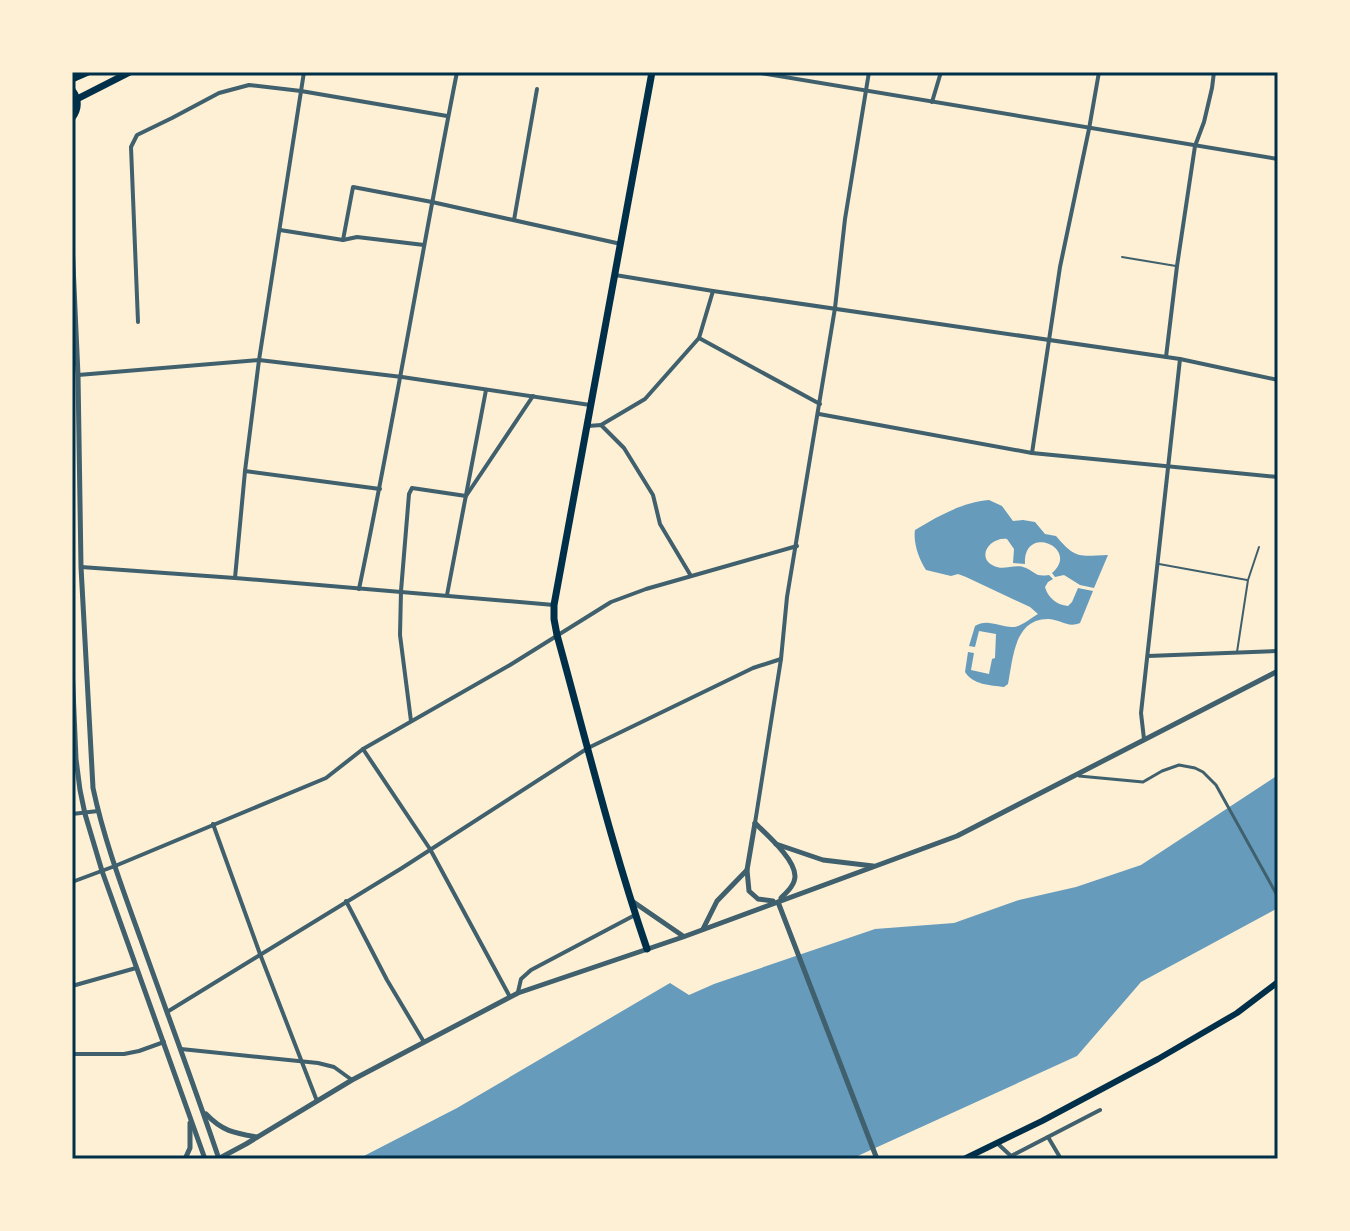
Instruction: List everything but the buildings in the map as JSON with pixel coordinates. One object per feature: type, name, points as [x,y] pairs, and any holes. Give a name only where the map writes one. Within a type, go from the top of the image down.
[{"type":"main road","points":[[72,79],[88,72]]},
{"type":"main road","points":[[77,99],[130,72]]},
{"type":"main road","points":[[647,949],[557,635],[554,605],[652,72]]},
{"type":"main road","points":[[72,90],[77,99],[72,118]]},
{"type":"main road","points":[[964,1159],[1158,1059],[1237,1013],[1278,982]]},
{"type":"street","points":[[235,578],[259,360],[304,72]]},
{"type":"street","points":[[359,589],[402,377],[457,72]]},
{"type":"street","points":[[755,72],[1278,159]]},
{"type":"street","points":[[778,902],[753,896],[749,891],[747,870],[869,72]]},
{"type":"street","points":[[932,102],[941,72]]},
{"type":"street","points":[[1032,453],[1060,267],[1099,72]]},
{"type":"street","points":[[1166,357],[1195,146],[1207,111],[1214,72]]},
{"type":"street","points":[[138,322],[131,147],[137,135],[219,93],[249,85],[448,117]]},
{"type":"street","points":[[514,220],[537,89]]},
{"type":"street","points":[[343,240],[353,187],[621,244]]},
{"type":"street","points":[[280,230],[343,240],[357,237],[425,245]]},
{"type":"street","points":[[72,243],[81,567],[90,759],[98,811],[218,1159],[352,1080],[518,993],[703,930],[957,836],[1278,671]]},
{"type":"street","points":[[615,275],[1180,359],[1278,380]]},
{"type":"street","points":[[586,426],[601,425],[645,399],[699,338],[713,291]]},
{"type":"street","points":[[699,338],[820,404]]},
{"type":"street","points":[[1144,739],[1141,713],[1180,359]]},
{"type":"street","points":[[78,375],[259,360],[402,377],[590,405]]},
{"type":"street","points":[[447,595],[486,390]]},
{"type":"street","points":[[466,496],[533,396]]},
{"type":"street","points":[[819,414],[1032,453],[1278,477]]},
{"type":"street","points":[[601,425],[624,448],[653,495],[660,524],[691,576]]},
{"type":"street","points":[[245,471],[380,489]]},
{"type":"street","points":[[411,721],[400,635],[409,494],[412,488],[466,496]]},
{"type":"street","points":[[72,882],[326,778],[363,749],[510,665],[611,602],[797,546]]},
{"type":"street","points":[[81,567],[554,605]]},
{"type":"street","points":[[1148,656],[1278,651]]},
{"type":"street","points":[[167,1012],[588,748],[753,668],[781,659]]},
{"type":"street","points":[[72,666],[76,759],[85,814],[102,871],[205,1159]]},
{"type":"street","points":[[363,749],[430,849],[510,997]]},
{"type":"street","points":[[1075,776],[1143,782],[1174,766],[1187,766],[1203,772],[1216,785],[1278,897]]},
{"type":"street","points":[[72,814],[98,811]]},
{"type":"street","points":[[755,823],[792,866],[795,877],[778,902]]},
{"type":"street","points":[[213,824],[317,1101]]},
{"type":"street","points":[[776,844],[823,860],[874,867]]},
{"type":"street","points":[[703,930],[717,901],[747,870]]},
{"type":"street","points":[[346,901],[424,1042]]},
{"type":"street","points":[[632,901],[683,937]]},
{"type":"street","points":[[778,902],[877,1159]]},
{"type":"street","points":[[518,993],[521,979],[531,970],[635,915]]},
{"type":"street","points":[[72,986],[136,968]]},
{"type":"street","points":[[72,1054],[124,1054],[164,1042]]},
{"type":"street","points":[[181,1049],[303,1061],[334,1067],[352,1080]]},
{"type":"street","points":[[202,1110],[216,1125],[232,1133],[258,1137]]},
{"type":"street","points":[[997,1143],[1011,1156],[1100,1110]]},
{"type":"street","points":[[185,1159],[190,1148],[189,1114]]},
{"type":"street","points":[[1048,1137],[1061,1159]]},
{"type":"lane","points":[[1122,257],[1177,266]]},
{"type":"lane","points":[[1237,653],[1248,580],[1259,547]]},
{"type":"lane","points":[[1158,563],[1248,580]]},
{"type":"water","points":[[989,500],[1002,506],[1013,521],[1035,522],[1045,534],[1056,536],[1073,552],[1108,555],[1094,588],[1080,585],[1064,575],[1055,577],[1052,573],[1059,564],[1060,555],[1049,544],[1040,542],[1032,545],[1025,564],[1013,563],[1014,549],[1007,539],[990,545],[985,553],[994,566],[1022,567],[1038,575],[1049,575],[1053,579],[1045,587],[1046,591],[1060,604],[1068,606],[1078,588],[1093,591],[1080,623],[1068,624],[1049,619],[1037,620],[1029,625],[1017,642],[1008,684],[1004,687],[977,682],[965,672],[968,652],[974,653],[971,670],[989,674],[992,659],[995,658],[996,634],[979,631],[975,647],[969,646],[975,626],[989,623],[1014,627],[1038,614],[1030,607],[966,577],[926,570],[915,540],[915,530],[932,520],[960,507]]},
{"type":"water","points":[[1278,775],[1278,908],[1141,982],[1077,1056],[851,1159],[358,1159],[457,1108],[670,983],[689,995],[875,929],[954,923],[1019,900],[1076,887],[1141,865]]}]
